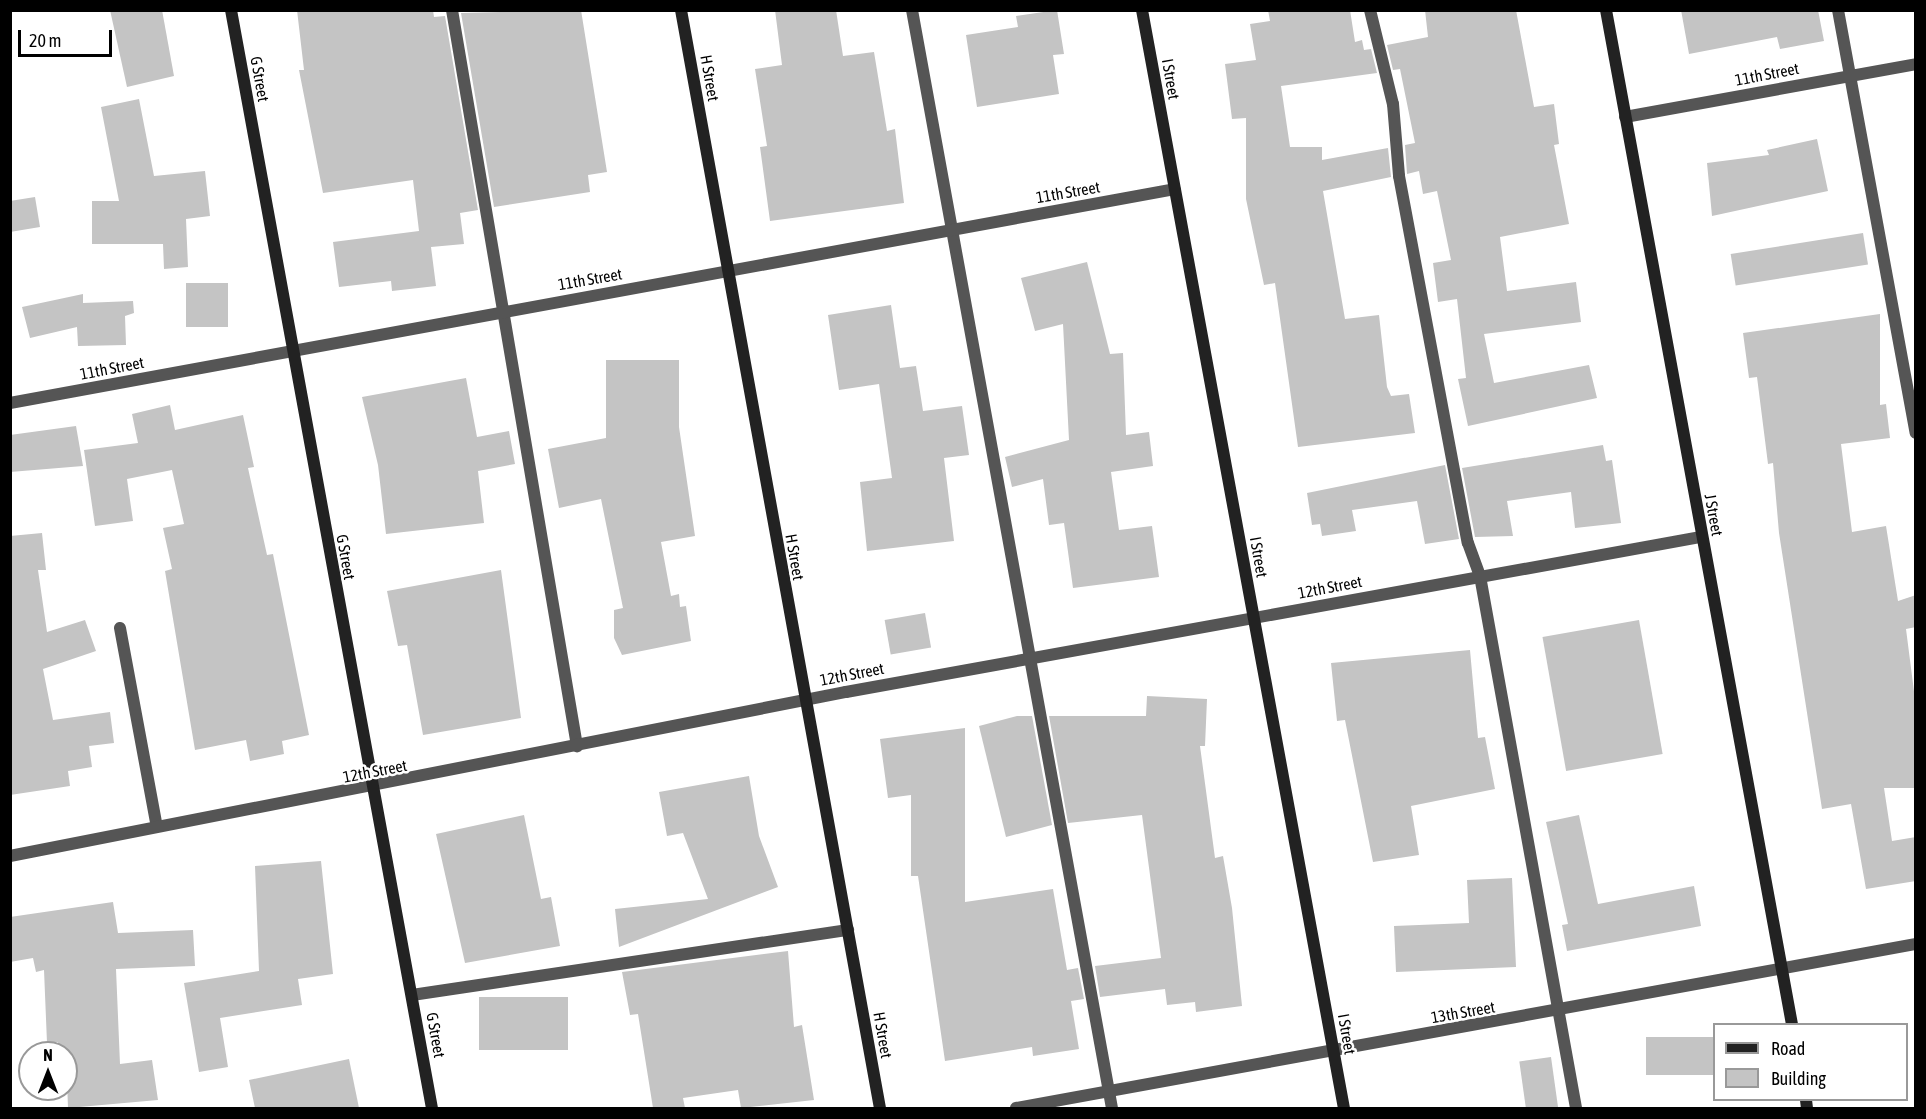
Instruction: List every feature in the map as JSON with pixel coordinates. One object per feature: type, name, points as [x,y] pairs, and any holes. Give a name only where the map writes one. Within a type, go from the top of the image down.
[{"type":"main road","name":"G Street","points":[[231,10],[432,1108]]},
{"type":"main road","name":"H Street","points":[[681,10],[804,700],[880,1108]]},
{"type":"main road","name":"I Street","points":[[1142,10],[1344,1108]]},
{"type":"main road","name":"J Street","points":[[1606,10],[1792,1023]]},
{"type":"street","points":[[452,10],[507,310],[577,746]]},
{"type":"street","points":[[912,10],[1112,1108]]},
{"type":"street","points":[[1370,10],[1393,104],[1399,176],[1468,543],[1480,576],[1576,1108]]},
{"type":"street","points":[[1838,10],[1916,433]]},
{"type":"street","name":"11th Street","points":[[1625,117],[1916,64]]},
{"type":"street","name":"11th Street","points":[[10,403],[1175,189]]},
{"type":"street","name":"12th Street","points":[[10,856],[372,789],[804,700],[1701,537]]},
{"type":"street","points":[[120,628],[157,827]]},
{"type":"street","points":[[412,995],[848,930]]},
{"type":"street","name":"13th Street","points":[[1016,1108],[1560,1012],[1916,944]]},
{"type":"building","points":[[110,10],[162,10],[174,76],[127,87]]},
{"type":"building","points":[[297,10],[433,10],[434,17],[445,16],[478,210],[460,213],[464,244],[431,247],[436,286],[392,291],[391,281],[339,287],[333,242],[419,231],[413,180],[323,193],[299,70],[304,70]]},
{"type":"building","points":[[581,10],[607,172],[588,175],[590,192],[494,207],[461,13]]},
{"type":"building","points":[[775,10],[836,10],[843,56],[874,52],[887,131],[895,129],[904,203],[770,221],[760,147],[767,146],[755,69],[782,65]]},
{"type":"building","points":[[1057,10],[1064,54],[1053,55],[1059,94],[977,107],[966,35],[1018,27],[1016,16]]},
{"type":"building","points":[[1268,10],[1350,10],[1355,42],[1362,40],[1364,50],[1371,49],[1377,73],[1281,86],[1290,147],[1322,147],[1322,160],[1388,148],[1391,177],[1323,191],[1345,319],[1379,315],[1387,387],[1391,396],[1409,394],[1415,433],[1298,447],[1275,283],[1264,285],[1246,199],[1246,118],[1232,119],[1225,64],[1256,60],[1250,24],[1270,21]]},
{"type":"building","points":[[1425,10],[1516,10],[1534,107],[1554,104],[1559,144],[1554,145],[1569,224],[1500,237],[1507,291],[1576,282],[1581,322],[1484,334],[1494,383],[1589,365],[1597,398],[1468,426],[1458,379],[1466,378],[1457,299],[1438,302],[1433,263],[1451,260],[1437,191],[1423,194],[1419,171],[1407,174],[1405,145],[1415,143],[1400,69],[1393,70],[1387,45],[1428,37]]},
{"type":"building","points":[[1681,10],[1818,10],[1824,41],[1780,49],[1777,37],[1689,54]]},
{"type":"building","points":[[139,99],[154,176],[205,171],[210,216],[186,219],[188,267],[164,269],[163,244],[92,244],[92,201],[119,201],[101,107]]},
{"type":"building","points":[[1817,139],[1828,191],[1712,216],[1707,163],[1769,155],[1767,150]]},
{"type":"building","points":[[35,197],[40,227],[10,232],[10,201]]},
{"type":"building","points":[[1863,233],[1868,265],[1736,286],[1731,254]]},
{"type":"building","points":[[1087,262],[1110,354],[1123,353],[1126,435],[1149,432],[1153,466],[1111,472],[1119,530],[1152,526],[1159,577],[1073,588],[1064,523],[1049,525],[1043,479],[1012,487],[1005,457],[1069,440],[1063,324],[1035,331],[1021,278]]},
{"type":"building","points":[[186,283],[228,283],[228,327],[186,327]]},
{"type":"building","points":[[83,294],[83,303],[133,301],[134,313],[125,316],[126,345],[78,346],[77,327],[30,338],[22,307]]},
{"type":"building","points":[[891,305],[900,368],[916,366],[923,411],[962,406],[969,455],[944,458],[954,541],[867,551],[860,482],[892,478],[879,384],[839,390],[828,315]]},
{"type":"building","points":[[1880,314],[1880,405],[1886,404],[1890,438],[1841,444],[1852,532],[1886,526],[1898,601],[1916,595],[1916,627],[1906,629],[1916,707],[1916,788],[1884,788],[1892,841],[1916,837],[1916,881],[1866,889],[1851,804],[1822,809],[1779,533],[1773,463],[1768,464],[1757,377],[1749,378],[1743,333]]},
{"type":"building","points":[[606,360],[679,360],[679,427],[695,536],[661,542],[671,596],[679,594],[680,607],[686,606],[691,641],[622,655],[614,638],[614,610],[623,608],[601,499],[559,508],[548,449],[606,438]]},
{"type":"building","points":[[466,378],[477,437],[509,431],[515,464],[478,471],[484,523],[386,534],[378,465],[362,397]]},
{"type":"building","points":[[170,405],[175,430],[243,415],[254,467],[248,468],[267,555],[273,554],[309,735],[282,741],[284,754],[250,761],[246,740],[195,750],[165,571],[172,569],[163,528],[184,524],[172,470],[127,479],[133,521],[95,526],[84,450],[138,443],[132,414]]},
{"type":"building","points":[[76,426],[83,466],[10,472],[10,435]]},
{"type":"building","points":[[1603,445],[1606,461],[1612,460],[1621,523],[1575,528],[1571,492],[1507,501],[1513,536],[1475,537],[1462,468]]},
{"type":"building","points":[[1445,465],[1459,539],[1425,544],[1417,501],[1352,510],[1356,531],[1322,536],[1320,524],[1312,525],[1307,493]]},
{"type":"building","points":[[42,533],[46,570],[38,570],[47,632],[85,620],[96,651],[43,669],[53,720],[110,712],[114,743],[89,746],[92,767],[68,771],[70,786],[10,795],[10,536]]},
{"type":"building","points":[[501,570],[521,718],[423,735],[407,645],[398,646],[387,591]]},
{"type":"building","points":[[925,613],[931,647],[891,655],[885,620]]},
{"type":"building","points":[[1639,620],[1663,754],[1566,771],[1542,637]]},
{"type":"building","points":[[1470,650],[1478,738],[1485,737],[1495,789],[1411,806],[1419,855],[1373,862],[1345,720],[1337,721],[1331,663]]},
{"type":"building","points":[[1147,696],[1207,699],[1205,746],[1200,746],[1215,858],[1223,856],[1232,908],[1242,1006],[1196,1012],[1195,1002],[1167,1005],[1165,989],[1100,997],[1095,966],[1161,958],[1142,815],[1068,823],[1049,716],[1146,716]]},
{"type":"building","points":[[1017,716],[1032,716],[1052,825],[1006,837],[979,726]]},
{"type":"building","points":[[965,728],[965,902],[1053,889],[1067,970],[1078,968],[1084,999],[1071,1001],[1079,1049],[1033,1056],[1032,1047],[945,1061],[918,876],[911,876],[911,795],[888,798],[880,739]]},
{"type":"building","points":[[749,776],[759,836],[778,887],[619,947],[615,909],[708,899],[683,833],[667,836],[659,792]]},
{"type":"building","points":[[524,815],[541,899],[551,897],[560,946],[465,963],[436,834]]},
{"type":"building","points":[[1579,815],[1598,904],[1694,886],[1701,926],[1567,951],[1562,925],[1568,924],[1546,822]]},
{"type":"building","points":[[321,861],[333,974],[298,979],[302,1005],[220,1018],[228,1067],[199,1072],[184,983],[259,971],[255,866]]},
{"type":"building","points":[[1512,878],[1516,967],[1396,972],[1394,926],[1469,923],[1467,880]]},
{"type":"building","points":[[113,902],[118,933],[193,930],[195,966],[116,969],[120,1064],[152,1060],[158,1100],[68,1108],[68,1101],[78,1101],[78,1041],[47,1041],[44,970],[36,972],[33,958],[10,962],[10,917]]},
{"type":"building","points":[[788,951],[794,1027],[802,1025],[814,1100],[741,1108],[738,1090],[683,1098],[685,1108],[653,1108],[638,1014],[630,1015],[622,972]]},
{"type":"building","points":[[479,997],[568,997],[568,1050],[479,1050]]},
{"type":"building","points":[[1646,1037],[1713,1037],[1713,1075],[1646,1075]]},
{"type":"building","points":[[1551,1057],[1558,1108],[1526,1108],[1519,1061]]},
{"type":"building","points":[[349,1059],[359,1108],[255,1108],[249,1080]]}]
